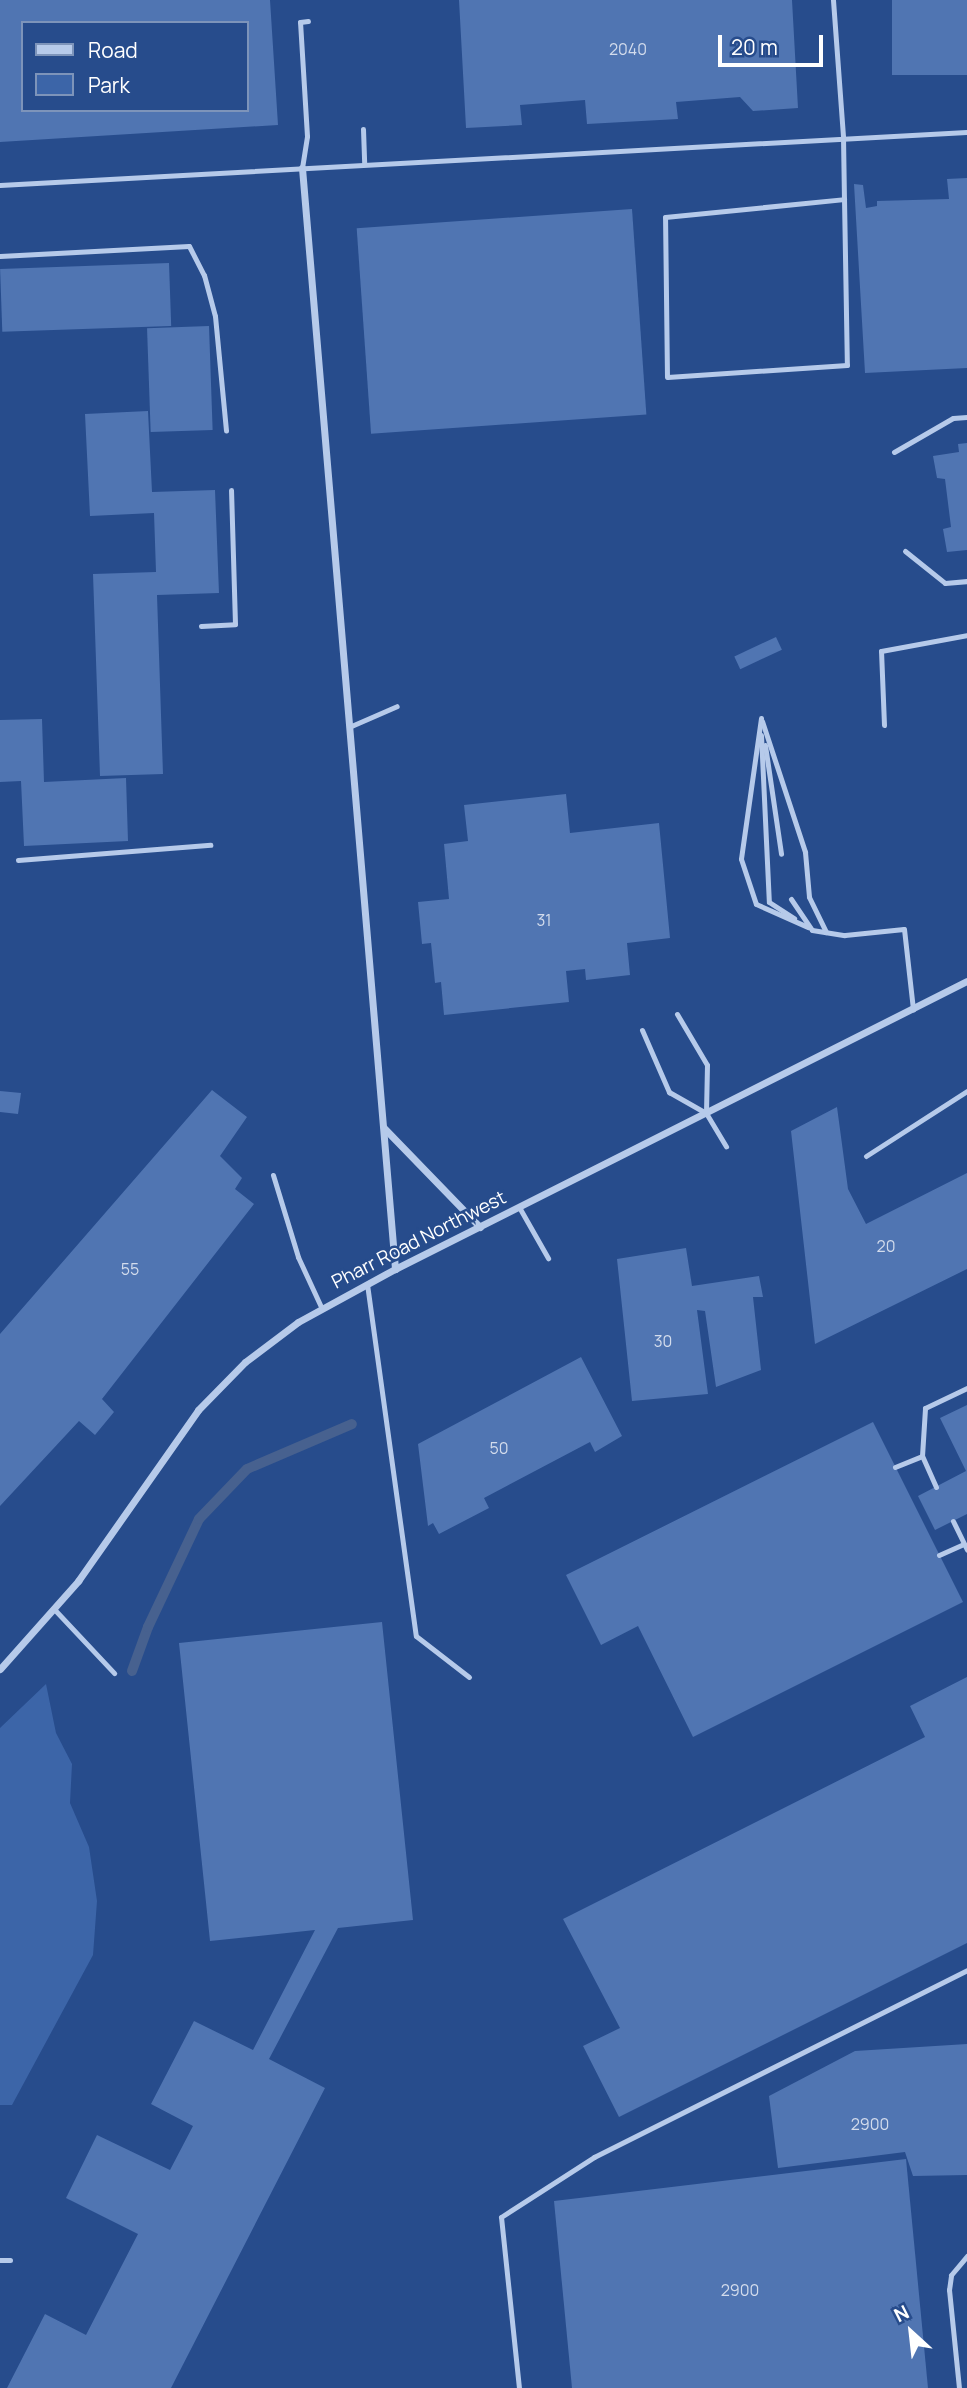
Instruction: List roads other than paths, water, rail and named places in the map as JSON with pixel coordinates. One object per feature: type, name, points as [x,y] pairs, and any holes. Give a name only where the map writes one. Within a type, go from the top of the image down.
[{"type":"street","points":[[302,167],[395,1269]]},
{"type":"street","name":"Pharr Road Northwest","points":[[0,1669],[78,1581],[198,1410],[244,1362],[321,1309],[367,1283],[967,981]]},
{"type":"street","points":[[383,1127],[480,1227]]},
{"type":"lane","points":[[833,0],[843,136],[847,365],[667,377],[666,217],[844,199]]},
{"type":"lane","points":[[302,167],[307,136],[299,22],[308,21]]},
{"type":"lane","points":[[363,129],[364,164]]},
{"type":"lane","points":[[0,185],[843,136],[967,132]]},
{"type":"lane","points":[[0,256],[189,246],[204,275],[215,316],[226,430]]},
{"type":"lane","points":[[894,452],[953,418],[967,417]]},
{"type":"lane","points":[[201,626],[235,624],[231,490]]},
{"type":"lane","points":[[905,551],[945,583],[967,581]]},
{"type":"lane","points":[[884,724],[881,651],[967,635]]},
{"type":"lane","points":[[349,727],[397,706]]},
{"type":"lane","points":[[761,718],[781,854]]},
{"type":"lane","points":[[761,718],[769,902],[810,928]]},
{"type":"lane","points":[[761,718],[741,859],[756,904],[810,928],[845,936],[904,929],[913,1009]]},
{"type":"lane","points":[[761,718],[805,852],[809,897],[826,932]]},
{"type":"lane","points":[[18,860],[210,845]]},
{"type":"lane","points":[[791,899],[810,928]]},
{"type":"lane","points":[[677,1014],[707,1065],[706,1113]]},
{"type":"lane","points":[[642,1030],[669,1092],[706,1113],[726,1146]]},
{"type":"lane","points":[[866,1156],[967,1091]]},
{"type":"lane","points":[[273,1175],[298,1257],[321,1309]]},
{"type":"lane","points":[[519,1207],[548,1258]]},
{"type":"lane","points":[[367,1283],[416,1636],[469,1677]]},
{"type":"lane","points":[[936,1487],[922,1455],[925,1408],[967,1388]]},
{"type":"lane","points":[[895,1467],[922,1455]]},
{"type":"lane","points":[[939,1555],[966,1547],[953,1521]]},
{"type":"lane","points":[[54,1609],[114,1673]]},
{"type":"lane","points":[[519,2388],[501,2217],[594,2157],[967,1970]]},
{"type":"lane","points":[[959,2388],[949,2290],[951,2275],[967,2256]]},
{"type":"lane","points":[[0,2260],[10,2260]]},
{"type":"waterway","points":[[132,1671],[148,1627],[199,1519],[247,1469],[352,1424]]}]
